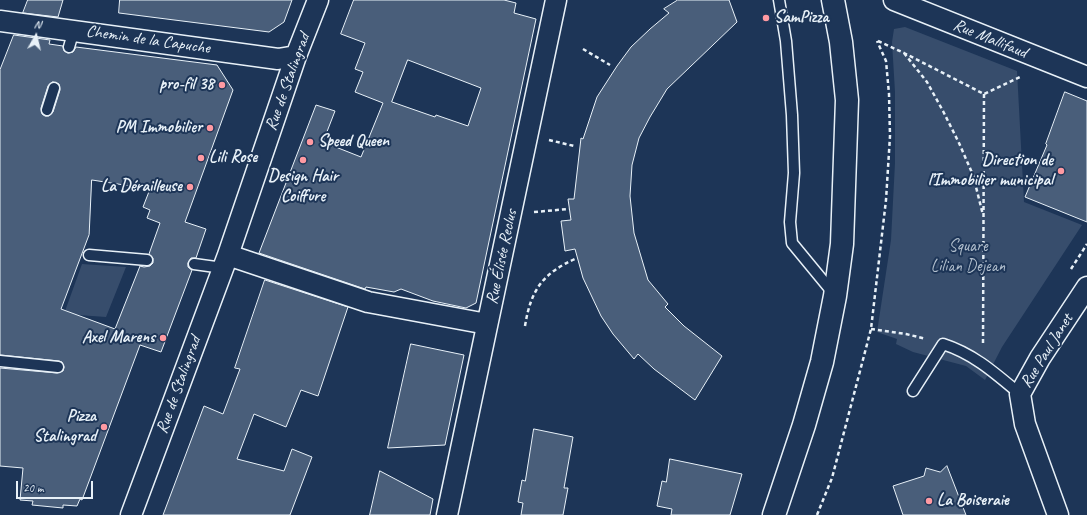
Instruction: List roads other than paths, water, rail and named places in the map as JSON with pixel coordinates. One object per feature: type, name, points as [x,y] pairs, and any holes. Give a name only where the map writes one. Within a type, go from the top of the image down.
[{"type":"street","name":"Rue de Stalingrad","points":[[131,515],[225,261],[296,56],[318,0]]},
{"type":"street","name":"Rue Élisée Reclus","points":[[447,515],[556,0]]},
{"type":"street","points":[[774,515],[804,425],[822,362],[835,296],[842,244],[847,100],[841,42],[833,0]]},
{"type":"street","name":"Rue Mallifaud","points":[[894,0],[1087,77]]},
{"type":"street","name":"Chemin de la Capuche","points":[[0,21],[71,38],[278,59],[296,56]]},
{"type":"street","points":[[225,261],[368,302],[487,324]]},
{"type":"street","name":"Rue Paul Janet","points":[[1020,394],[1040,358],[1087,287]]},
{"type":"street","points":[[1020,394],[1025,424],[1058,515]]},
{"type":"lane","points":[[779,0],[786,41],[792,115],[794,173],[790,222],[792,243],[835,296]]},
{"type":"lane","points":[[47,110],[54,88]]},
{"type":"lane","points":[[89,255],[147,260]]},
{"type":"lane","points":[[194,264],[225,261]]},
{"type":"lane","points":[[913,391],[943,344],[959,349],[983,364],[1020,394]]},
{"type":"lane","points":[[0,361],[58,367]]},
{"type":"place","name":"SamPizza","points":[[766,18]]},
{"type":"place","name":"pro-fil 38","points":[[222,85]]},
{"type":"place","name":"PM Immobilier","points":[[210,128]]},
{"type":"place","name":"Speed Queen","points":[[310,142]]},
{"type":"place","name":"Lili Rose","points":[[201,158]]},
{"type":"place","name":"Design Hair Coiffure","points":[[303,160]]},
{"type":"place","name":"Direction de l’Immobilier municipal","points":[[1061,171]]},
{"type":"place","name":"La Dérailleuse","points":[[190,187]]},
{"type":"place","name":"Axel Marens","points":[[163,338]]},
{"type":"place","name":"Pizza Stalingrad","points":[[104,427]]},
{"type":"place","name":"La Boiseraie","points":[[929,501]]},
{"type":"park label","name":"Square Lilian Dejean","points":[[968,257]]}]
